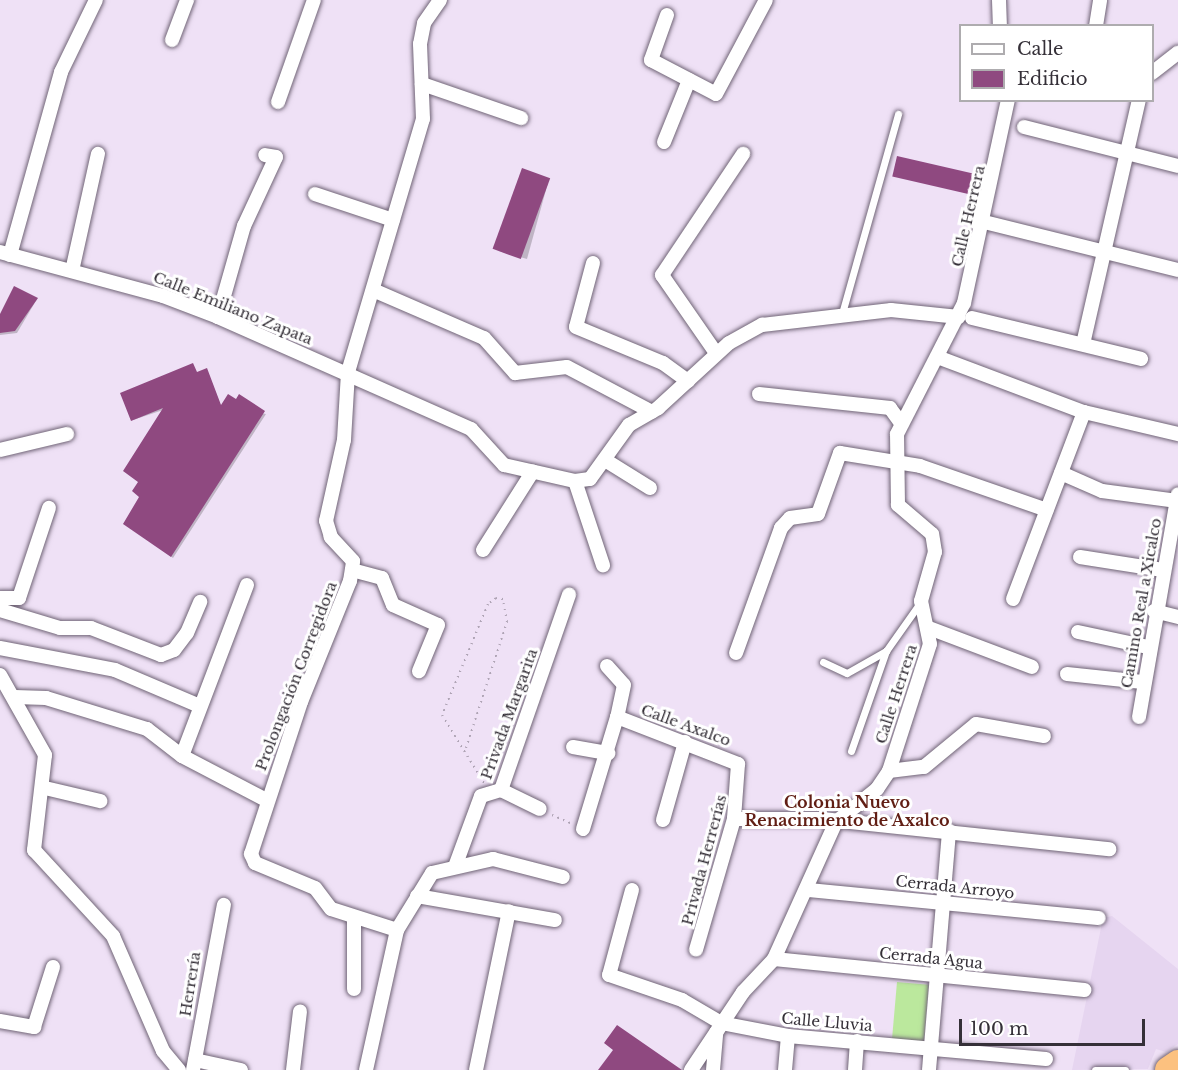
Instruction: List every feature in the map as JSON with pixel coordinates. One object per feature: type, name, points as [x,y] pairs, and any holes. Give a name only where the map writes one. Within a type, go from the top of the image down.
[{"type":"highway","points":[[1168,1070],[1178,1063]]},
{"type":"street","points":[[5,253],[61,72],[96,0]]},
{"type":"street","points":[[172,40],[187,0]]},
{"type":"street","points":[[278,102],[314,0]]},
{"type":"street","name":"Prolongación Corregidora","points":[[397,930],[331,909],[305,882],[252,860],[266,800],[352,570],[352,561],[331,537],[326,521],[344,440],[348,372],[423,119],[424,23],[440,0]]},
{"type":"street","points":[[667,15],[651,60],[716,94],[722,87],[766,0]]},
{"type":"street","points":[[999,0],[1000,24]]},
{"type":"street","points":[[1096,24],[1100,0]]},
{"type":"street","points":[[1154,71],[1178,53]]},
{"type":"street","points":[[664,142],[689,80]]},
{"type":"street","points":[[422,84],[521,118]]},
{"type":"street","name":"Calle Herrera","points":[[691,1070],[719,1027],[774,959],[808,890],[836,822],[877,789],[889,771],[930,644],[930,628],[921,601],[934,542],[898,505],[894,459],[901,423],[965,318],[1008,102]]},
{"type":"street","points":[[1083,344],[1129,154],[1139,102]]},
{"type":"street","points":[[1024,127],[1178,166]]},
{"type":"street","points":[[72,271],[98,154]]},
{"type":"street","points":[[716,354],[662,275],[743,154]]},
{"type":"street","points":[[218,317],[244,226],[276,157],[265,156]]},
{"type":"street","points":[[315,194],[393,220]]},
{"type":"street","points":[[984,222],[1178,270]]},
{"type":"street","name":"Calle Emiliano Zapata","points":[[5,253],[72,271],[218,317],[348,372],[471,429],[504,465],[532,471]]},
{"type":"street","points":[[593,263],[576,327],[663,363],[688,381]]},
{"type":"street","points":[[373,290],[484,338],[515,373],[573,369],[652,412]]},
{"type":"street","points":[[483,550],[532,471],[574,480],[590,479],[629,425],[652,412],[716,354],[762,325],[891,310],[965,318],[1141,359]]},
{"type":"street","points":[[940,358],[1084,412],[1178,434]]},
{"type":"street","points":[[759,394],[890,408],[901,423]]},
{"type":"street","points":[[1013,599],[1084,412]]},
{"type":"street","points":[[0,450],[67,434]]},
{"type":"street","points":[[736,653],[781,528],[790,518],[818,514],[834,457],[844,452],[894,459],[1047,510]]},
{"type":"street","points":[[604,460],[650,488]]},
{"type":"street","points":[[1061,473],[1102,491],[1177,498]]},
{"type":"street","points":[[574,480],[603,566]]},
{"type":"street","name":"Camino Real a Xicalco","points":[[1138,717],[1154,612],[1177,498]]},
{"type":"street","points":[[0,598],[19,598],[49,508]]},
{"type":"street","points":[[1080,557],[1163,570]]},
{"type":"street","points":[[352,570],[382,578],[393,605],[438,625],[419,670]]},
{"type":"street","points":[[182,756],[247,585]]},
{"type":"street","name":"Privada Margarita","points":[[456,864],[474,810],[494,790],[569,595]]},
{"type":"street","points":[[0,610],[60,628],[92,628],[161,655],[174,650],[187,633],[200,602]]},
{"type":"street","points":[[1154,612],[1178,617]]},
{"type":"street","points":[[930,628],[1032,667]]},
{"type":"street","points":[[1078,632],[1148,647]]},
{"type":"street","points":[[0,648],[115,670],[200,706]]},
{"type":"street","points":[[607,666],[624,685],[617,717]]},
{"type":"street","points":[[1067,674],[1143,682]]},
{"type":"street","points":[[0,675],[43,748],[45,788],[32,835],[34,850],[112,936],[163,1051],[179,1070]]},
{"type":"street","points":[[15,697],[46,698],[102,712],[147,729],[182,756],[266,800]]},
{"type":"street","name":"Calle Axalco","points":[[582,829],[608,753],[617,717],[733,760],[741,778]]},
{"type":"street","points":[[889,771],[924,767],[976,724],[1044,736]]},
{"type":"street","points":[[663,820],[685,742]]},
{"type":"street","points":[[573,747],[608,753]]},
{"type":"street","name":"Privada Herrerías","points":[[696,950],[735,819],[741,778]]},
{"type":"street","points":[[45,788],[100,801]]},
{"type":"street","points":[[494,790],[540,809]]},
{"type":"street","points":[[735,819],[836,822],[949,831],[1109,849]]},
{"type":"street","points":[[929,1070],[949,831]]},
{"type":"street","points":[[366,1070],[397,930],[432,873],[456,864],[493,860],[564,877]]},
{"type":"street","name":"Calle Lluvia","points":[[632,890],[609,975],[682,1000],[719,1027],[788,1036],[932,1046],[1046,1059]]},
{"type":"street","name":"Cerrada Arroyo","points":[[808,890],[1099,918]]},
{"type":"street","points":[[417,896],[555,920]]},
{"type":"street","name":"Herrería","points":[[194,1065],[224,905]]},
{"type":"street","points":[[476,1070],[509,911]]},
{"type":"street","points":[[354,918],[354,989]]},
{"type":"street","name":"Cerrada Agua","points":[[774,959],[1084,990]]},
{"type":"street","points":[[0,1021],[34,1027],[53,967]]},
{"type":"street","points":[[293,1070],[300,1011]]},
{"type":"street","points":[[713,1070],[719,1027]]},
{"type":"street","points":[[785,1070],[788,1036]]},
{"type":"street","points":[[855,1070],[857,1041]]},
{"type":"street","points":[[194,1065],[241,1070]]},
{"type":"lane","points":[[841,317],[898,114]]},
{"type":"lane","points":[[851,751],[886,651],[921,601]]},
{"type":"lane","points":[[823,662],[847,673],[886,651]]},
{"type":"lane","points":[[1095,1070],[1125,1070]]},
{"type":"path","points":[[466,748],[507,622],[503,599],[496,598],[488,604],[442,715],[494,790]]},
{"type":"path","points":[[540,809],[582,829]]},
{"type":"shaded area","points":[[1112,916],[1178,969],[1178,1044],[1166,1052],[1156,1049],[1148,1069],[1072,1070],[1103,918]]},
{"type":"green space","points":[[897,982],[929,985],[924,1043],[892,1040]]},
{"type":"building","points":[[897,156],[973,174],[968,194],[892,176]]},
{"type":"building","points":[[522,168],[550,178],[521,259],[493,249]]},
{"type":"building","points":[[14,286],[38,298],[15,331],[0,333],[0,314]]},
{"type":"building","points":[[193,363],[197,372],[207,368],[221,405],[228,394],[236,399],[239,394],[265,411],[171,557],[123,524],[139,497],[132,491],[138,482],[123,471],[163,408],[131,421],[120,393]]},
{"type":"building","points":[[617,1025],[682,1070],[598,1070],[613,1050],[604,1043]]},
{"type":"district","name":"Colonia Nuevo Renacimiento de Axalco","points":[[847,811]]}]
